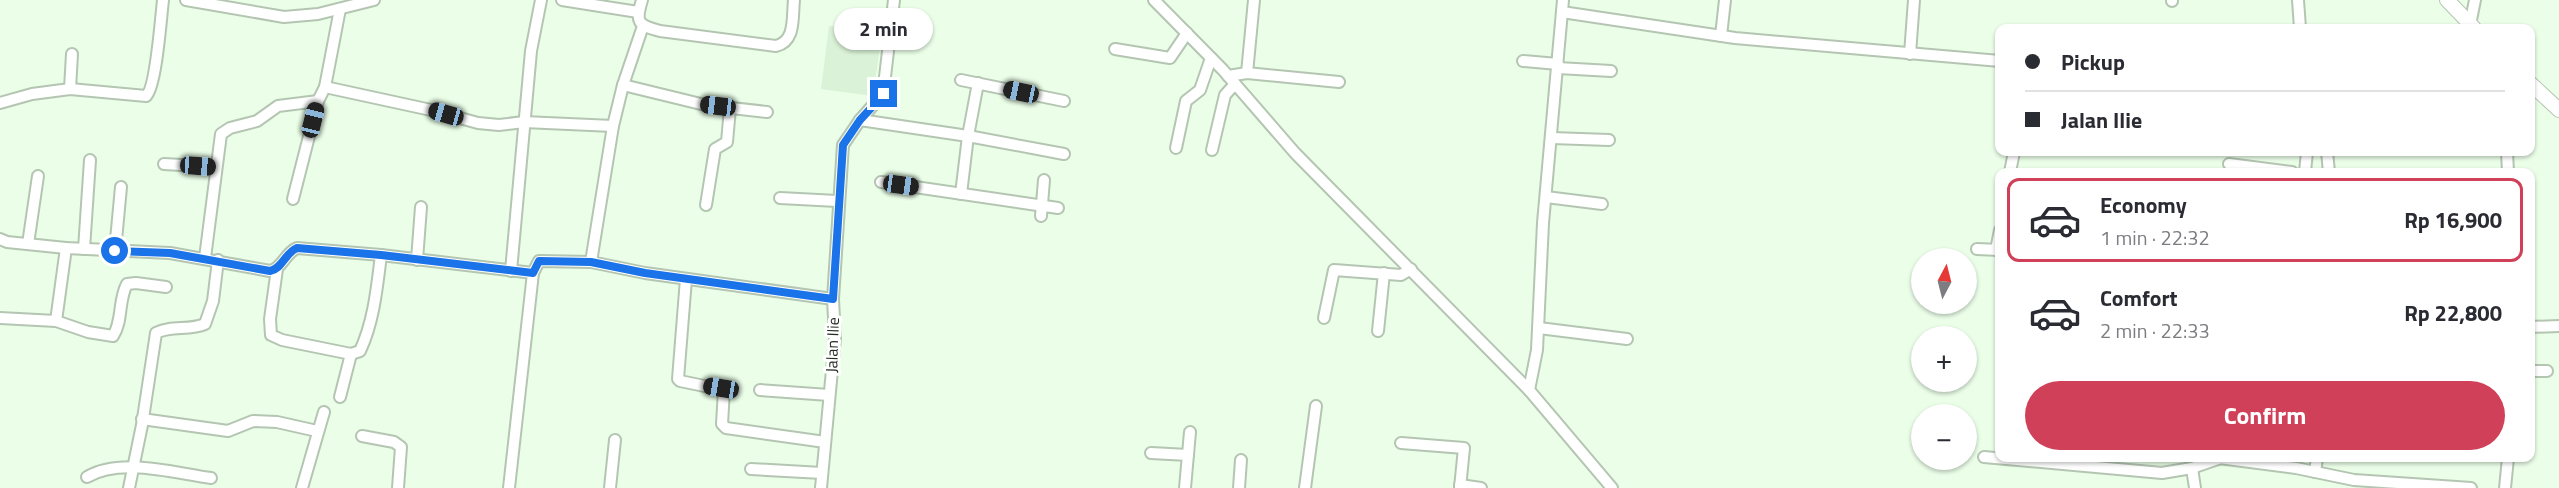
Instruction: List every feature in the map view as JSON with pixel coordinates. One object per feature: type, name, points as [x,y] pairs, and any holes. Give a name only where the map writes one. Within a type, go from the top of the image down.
[{"type":"street","points":[[0,103],[32,94],[70,88],[139,97],[149,94],[154,73],[163,0]]},
{"type":"street","points":[[186,0],[284,17],[318,14],[374,0]]},
{"type":"street","points":[[511,271],[531,51],[541,0]]},
{"type":"street","points":[[562,0],[638,12]]},
{"type":"street","points":[[642,0],[638,12],[639,23],[643,26],[660,31],[776,46],[784,44],[790,38],[794,0]]},
{"type":"street","name":"Jalan Ilie","points":[[821,488],[835,338],[833,299],[837,201],[843,145],[860,120],[884,94],[894,0]]},
{"type":"street","points":[[1154,0],[1211,58],[1294,153],[1529,390],[1612,488]]},
{"type":"street","points":[[1247,73],[1254,0]]},
{"type":"street","points":[[1529,390],[1539,328],[1546,197],[1563,0]]},
{"type":"street","points":[[1720,36],[1725,0]]},
{"type":"street","points":[[1910,54],[1914,0]]},
{"type":"street","points":[[2298,0],[2300,24]]},
{"type":"street","points":[[2447,0],[2469,24]]},
{"type":"street","points":[[2472,24],[2475,0]]},
{"type":"street","points":[[293,199],[318,101],[325,87],[340,9]]},
{"type":"street","points":[[1562,12],[1720,36],[1995,61]]},
{"type":"street","points":[[591,262],[613,126],[623,85],[643,26]]},
{"type":"street","points":[[1115,49],[1170,58],[1186,33]]},
{"type":"street","points":[[70,88],[72,54]]},
{"type":"street","points":[[1176,148],[1185,101],[1200,90],[1211,58]]},
{"type":"street","points":[[1523,60],[1611,71]]},
{"type":"street","points":[[1212,150],[1225,95],[1231,80],[1247,73],[1339,82]]},
{"type":"street","points":[[962,80],[1064,101]]},
{"type":"street","points":[[961,194],[968,136],[978,83]]},
{"type":"street","points":[[623,85],[705,105],[767,112]]},
{"type":"street","points":[[325,87],[431,110],[478,123],[499,125],[524,122],[613,126]]},
{"type":"street","points":[[2535,88],[2559,110]]},
{"type":"street","points":[[205,258],[219,139],[225,131],[253,123],[278,106],[318,101]]},
{"type":"street","points":[[706,205],[715,149],[727,142],[730,108]]},
{"type":"street","points":[[860,120],[968,136],[1064,154]]},
{"type":"street","points":[[1552,138],[1609,140]]},
{"type":"street","points":[[84,249],[90,160]]},
{"type":"street","points":[[164,164],[216,167]]},
{"type":"street","points":[[2229,164],[2260,168]]},
{"type":"street","points":[[28,244],[38,176]]},
{"type":"street","points":[[1041,211],[1044,180]]},
{"type":"street","points":[[882,182],[961,194],[1041,211],[1058,208]]},
{"type":"street","points":[[115,251],[121,187]]},
{"type":"street","points":[[1546,197],[1602,204]]},
{"type":"street","points":[[780,198],[837,201]]},
{"type":"street","points":[[417,260],[421,207]]},
{"type":"street","points":[[0,239],[7,242],[66,248],[170,253],[270,271],[277,269]]},
{"type":"street","points":[[56,321],[66,248]]},
{"type":"street","points":[[381,255],[376,300],[360,351],[351,354],[282,340],[271,335],[270,318],[277,269],[297,248],[381,255],[533,273]]},
{"type":"street","points":[[1977,249],[1995,250]]},
{"type":"street","points":[[129,488],[156,333],[168,329],[196,328],[205,324],[213,301],[218,260]]},
{"type":"street","points":[[509,488],[533,273],[539,261],[591,262],[686,279],[833,299]]},
{"type":"street","points":[[1324,318],[1334,270],[1401,275],[1411,269]]},
{"type":"street","points":[[1378,331],[1384,273]]},
{"type":"street","points":[[686,279],[678,379],[724,390],[722,424],[726,428],[825,442]]},
{"type":"street","points":[[0,318],[56,321],[88,332],[113,336],[116,332],[121,299],[127,284],[166,287]]},
{"type":"street","points":[[2535,327],[2559,326]]},
{"type":"street","points":[[1539,328],[1628,339]]},
{"type":"street","points":[[340,398],[351,354]]},
{"type":"street","points":[[2535,371],[2547,371]]},
{"type":"street","points":[[760,390],[829,395]]},
{"type":"street","points":[[1305,488],[1316,406]]},
{"type":"street","points":[[302,488],[324,412]]},
{"type":"street","points":[[142,419],[228,431],[253,421],[277,422],[317,431]]},
{"type":"street","points":[[1185,488],[1190,432]]},
{"type":"street","points":[[362,436],[394,442],[401,447],[398,488]]},
{"type":"street","points":[[610,488],[615,440]]},
{"type":"street","points":[[1401,442],[1464,448],[1460,487],[1481,488]]},
{"type":"street","points":[[1151,453],[1188,455]]},
{"type":"street","points":[[1984,457],[1995,458]]},
{"type":"street","points":[[1239,488],[1241,460]]},
{"type":"street","points":[[2040,462],[2162,473],[2192,468],[2209,462]]},
{"type":"street","points":[[2247,462],[2315,472],[2353,484],[2471,488]]},
{"type":"street","points":[[2315,472],[2316,462]]},
{"type":"street","points":[[2505,488],[2508,462]]},
{"type":"street","points":[[87,477],[105,469],[132,467],[211,478]]},
{"type":"street","points":[[2192,468],[2195,488]]},
{"type":"street","points":[[751,469],[822,473]]},
{"type":"shaded area","points":[[829,26],[882,33],[873,96],[821,89]]},
{"type":"route","points":[[115,251],[170,253],[270,271],[277,269],[293,249],[297,248],[381,255],[533,273],[539,261],[549,259],[591,262],[645,273],[833,299],[837,201],[843,145],[860,120],[884,94]]}]
